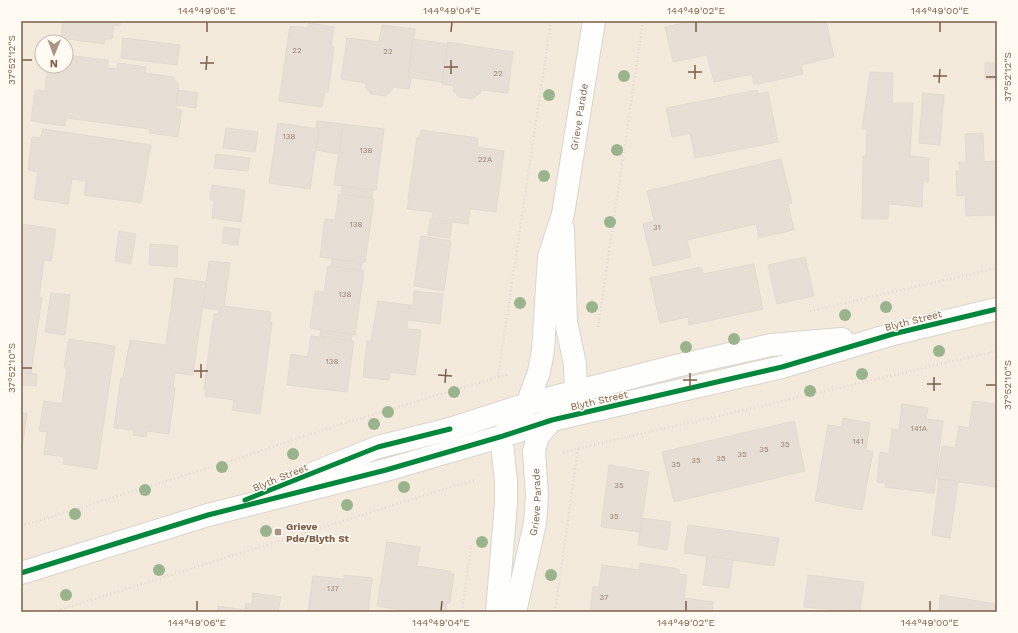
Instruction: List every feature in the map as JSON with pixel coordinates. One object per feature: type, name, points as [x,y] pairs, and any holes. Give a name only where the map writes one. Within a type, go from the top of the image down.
[{"type":"street","name":"Grieve Parade","points":[[503,436],[527,404],[539,372],[544,350],[545,301],[549,257],[563,214],[594,21]]},
{"type":"street","name":"Grieve Parade","points":[[515,612],[535,523],[537,496],[534,451],[538,436],[576,392],[575,364],[566,322],[563,214]]},
{"type":"street","name":"Blyth Street","points":[[21,573],[208,515],[386,470],[552,420],[782,367],[893,334],[997,309]]},
{"type":"street","name":"Blyth Street","points":[[208,515],[378,447],[450,429],[527,404],[676,366],[772,346],[893,334]]},
{"type":"street","points":[[497,612],[505,522],[506,481],[502,444],[503,436]]},
{"type":"path","points":[[598,329],[643,21]]},
{"type":"path","points":[[804,312],[997,268]]},
{"type":"path","points":[[534,458],[997,351]]},
{"type":"path","points":[[21,526],[231,461],[338,425],[498,377]]},
{"type":"path","points":[[555,612],[578,448]]},
{"type":"path","points":[[53,612],[464,483],[481,479],[504,467]]},
{"type":"path","points":[[462,612],[472,542]]},
{"type":"shaded area","points":[[21,21],[997,21],[997,612],[21,612]]},
{"type":"building","points":[[63,21],[120,21],[120,26],[114,25],[112,39],[105,39],[104,44],[74,40],[74,34],[61,34]]},
{"type":"building","points":[[693,21],[707,21],[707,24],[719,21],[826,21],[834,57],[801,65],[803,74],[754,85],[752,74],[714,82],[707,55],[673,62],[665,27]]},
{"type":"building","points":[[309,23],[334,27],[331,46],[334,47],[328,92],[325,92],[322,107],[279,101],[290,26],[308,28]]},
{"type":"building","points":[[382,25],[415,29],[408,77],[411,78],[409,89],[392,87],[392,90],[385,96],[371,94],[365,87],[366,83],[341,79],[347,38],[379,42]]},
{"type":"building","points":[[123,38],[180,45],[177,65],[121,58]]},
{"type":"building","points":[[413,39],[448,44],[442,82],[408,77]]},
{"type":"building","points":[[448,42],[513,52],[508,93],[481,90],[480,93],[473,99],[459,97],[453,91],[454,86],[442,84]]},
{"type":"building","points":[[74,56],[108,60],[107,68],[117,69],[118,63],[146,67],[145,73],[173,77],[179,85],[176,109],[182,110],[178,137],[150,133],[150,129],[66,118],[65,126],[31,121],[35,90],[45,91],[47,74],[74,74]]},
{"type":"building","points":[[985,63],[997,63],[997,79],[985,79]]},
{"type":"building","points":[[870,72],[893,73],[892,103],[913,103],[910,156],[929,158],[928,182],[923,182],[922,207],[889,204],[888,219],[862,219],[863,156],[866,156],[867,129],[862,129]]},
{"type":"building","points":[[178,90],[198,93],[196,108],[176,105]]},
{"type":"building","points":[[757,90],[758,94],[768,92],[778,142],[695,158],[690,133],[672,137],[666,108]]},
{"type":"building","points":[[923,93],[944,95],[940,145],[919,143]]},
{"type":"building","points":[[317,121],[343,124],[339,154],[316,150],[319,129],[316,128]]},
{"type":"building","points":[[278,123],[319,129],[310,189],[269,183]]},
{"type":"building","points":[[343,124],[384,129],[376,190],[334,185]]},
{"type":"building","points":[[226,128],[258,132],[255,152],[223,148]]},
{"type":"building","points":[[43,129],[151,145],[141,203],[84,195],[86,181],[72,179],[68,204],[34,199],[38,172],[28,170],[32,137],[41,138]]},
{"type":"building","points":[[421,130],[478,138],[477,147],[504,151],[496,212],[470,209],[468,224],[432,219],[433,212],[407,209],[417,137],[420,137]]},
{"type":"building","points":[[983,133],[984,162],[997,161],[997,224],[996,215],[966,216],[965,195],[957,196],[956,171],[960,171],[959,162],[966,162],[965,134]]},
{"type":"building","points":[[216,154],[250,158],[248,171],[214,168]]},
{"type":"building","points":[[781,159],[792,203],[788,204],[794,230],[759,238],[756,224],[687,240],[691,257],[653,266],[643,224],[654,221],[647,191]]},
{"type":"building","points":[[212,185],[245,190],[241,222],[212,218],[214,200],[210,200]]},
{"type":"building","points":[[342,186],[373,190],[372,199],[341,194]]},
{"type":"building","points":[[339,194],[374,199],[365,263],[320,257],[325,219],[335,220]]},
{"type":"building","points":[[430,219],[452,222],[450,238],[428,235]]},
{"type":"building","points":[[21,224],[56,229],[51,261],[44,260],[39,297],[42,297],[31,373],[21,372]]},
{"type":"building","points":[[224,227],[240,229],[238,245],[222,243]]},
{"type":"building","points":[[119,231],[136,234],[131,264],[115,261]]},
{"type":"building","points":[[421,236],[451,241],[444,291],[414,286]]},
{"type":"building","points":[[150,244],[178,246],[177,267],[149,265]]},
{"type":"building","points":[[805,257],[814,296],[777,304],[768,265]]},
{"type":"building","points":[[332,259],[362,263],[361,271],[331,266]]},
{"type":"building","points":[[209,261],[230,263],[224,306],[271,312],[270,322],[272,322],[260,414],[232,410],[234,400],[205,396],[206,389],[204,389],[214,314],[218,314],[219,310],[203,308]]},
{"type":"building","points":[[754,264],[763,309],[689,325],[688,317],[660,323],[650,278],[701,267],[703,274]]},
{"type":"building","points":[[328,266],[364,271],[355,335],[310,328],[315,291],[324,292]]},
{"type":"building","points":[[175,278],[206,282],[193,375],[175,373],[173,387],[175,388],[169,434],[147,431],[146,437],[133,435],[134,430],[114,428],[121,378],[123,378],[130,340],[166,345]]},
{"type":"building","points":[[414,291],[443,294],[440,324],[407,320],[409,305],[413,305]]},
{"type":"building","points":[[51,293],[70,295],[65,335],[45,332]]},
{"type":"building","points":[[378,301],[409,305],[407,329],[421,330],[415,375],[390,372],[389,380],[363,377],[367,341],[371,341]]},
{"type":"building","points":[[321,330],[352,334],[351,341],[320,336]]},
{"type":"building","points":[[311,336],[354,341],[347,392],[287,385],[291,354],[308,357]]},
{"type":"building","points":[[69,339],[115,346],[97,469],[63,464],[64,457],[44,454],[47,432],[39,431],[44,401],[62,404],[67,368],[64,368]]},
{"type":"building","points":[[21,372],[37,374],[36,386],[21,385]]},
{"type":"building","points":[[997,398],[997,487],[937,479],[942,446],[955,448],[959,426],[969,428],[973,401],[996,404]]},
{"type":"building","points":[[902,404],[928,408],[926,419],[943,421],[934,493],[885,487],[885,483],[877,482],[880,452],[889,454],[892,429],[899,430]]},
{"type":"building","points":[[21,413],[27,413],[21,456]]},
{"type":"building","points":[[843,418],[870,423],[866,450],[873,452],[862,510],[815,501],[828,425],[842,427]]},
{"type":"building","points":[[794,421],[805,471],[674,502],[662,452]]},
{"type":"building","points":[[609,465],[649,472],[640,532],[601,527]]},
{"type":"building","points":[[939,479],[958,481],[950,538],[932,535]]},
{"type":"building","points":[[642,518],[671,522],[667,550],[638,545]]},
{"type":"building","points":[[688,525],[779,538],[774,566],[684,553]]},
{"type":"building","points":[[387,542],[420,547],[417,566],[450,571],[450,573],[454,574],[450,603],[447,603],[446,612],[401,612],[401,610],[377,606]]},
{"type":"building","points":[[707,556],[733,560],[729,588],[703,585]]},
{"type":"building","points":[[640,563],[679,569],[679,574],[687,575],[684,598],[713,602],[712,612],[590,612],[593,587],[599,587],[602,565],[639,570]]},
{"type":"building","points":[[344,575],[372,578],[368,612],[308,612],[313,576],[344,579]]},
{"type":"building","points":[[808,575],[864,582],[860,612],[804,607]]},
{"type":"building","points":[[253,593],[281,597],[278,612],[217,612],[218,606],[245,610],[246,603],[252,604]]},
{"type":"building","points":[[940,595],[997,604],[997,612],[939,612]]},
{"type":"cycle path","points":[[21,573],[208,515],[386,470],[552,420],[782,367],[893,334],[997,309]]},
{"type":"cycle path","points":[[245,500],[378,447],[450,429]]},
{"type":"place","name":"Grieve Pde/Blyth St","points":[[278,532]]}]
